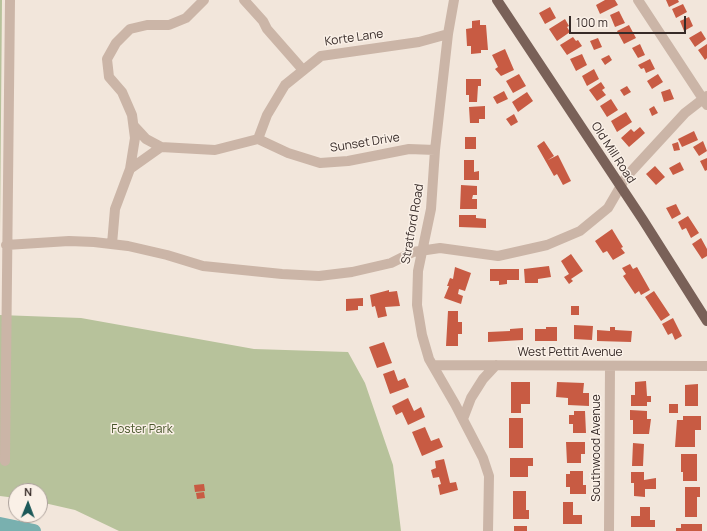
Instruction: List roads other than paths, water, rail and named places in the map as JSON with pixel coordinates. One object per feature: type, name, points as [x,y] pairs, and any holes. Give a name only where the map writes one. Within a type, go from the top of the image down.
[{"type":"main road","name":"Old Mill Road","points":[[497,0],[620,188],[643,220],[707,321]]},
{"type":"street","points":[[5,461],[6,245],[10,0]]},
{"type":"street","points":[[112,244],[115,209],[130,169],[135,138],[132,115],[122,92],[109,77],[107,60],[116,43],[130,29],[147,26],[170,25],[186,18],[204,0]]},
{"type":"street","points":[[244,0],[303,70]]},
{"type":"street","name":"Stratford Road","points":[[454,0],[448,34],[435,150],[431,209],[421,250],[418,271],[417,305],[422,335],[429,359],[463,419],[483,458],[489,476],[488,531]]},
{"type":"street","points":[[6,245],[69,241],[112,244],[167,255],[203,266],[319,276],[352,272],[391,263],[421,250],[440,248],[498,256],[547,245],[580,231],[608,208],[626,177],[685,113],[705,100],[638,0]]},
{"type":"street","name":"Korte Lane","points":[[258,139],[267,115],[285,85],[321,56],[419,42],[448,34]]},
{"type":"street","points":[[134,126],[146,139],[161,147],[215,150],[258,139]]},
{"type":"street","name":"Sunset Drive","points":[[258,139],[288,153],[320,163],[348,161],[409,149],[435,150]]},
{"type":"street","points":[[130,169],[161,147]]},
{"type":"street","name":"West Pettit Avenue","points":[[433,365],[707,366]]},
{"type":"street","points":[[463,419],[471,398],[482,379],[496,365]]},
{"type":"street","name":"Southwood Avenue","points":[[609,531],[610,366]]},
{"type":"waterway","points":[[0,524],[34,531]]},
{"type":"park label","name":"Foster Park","points":[[142,430]]}]
